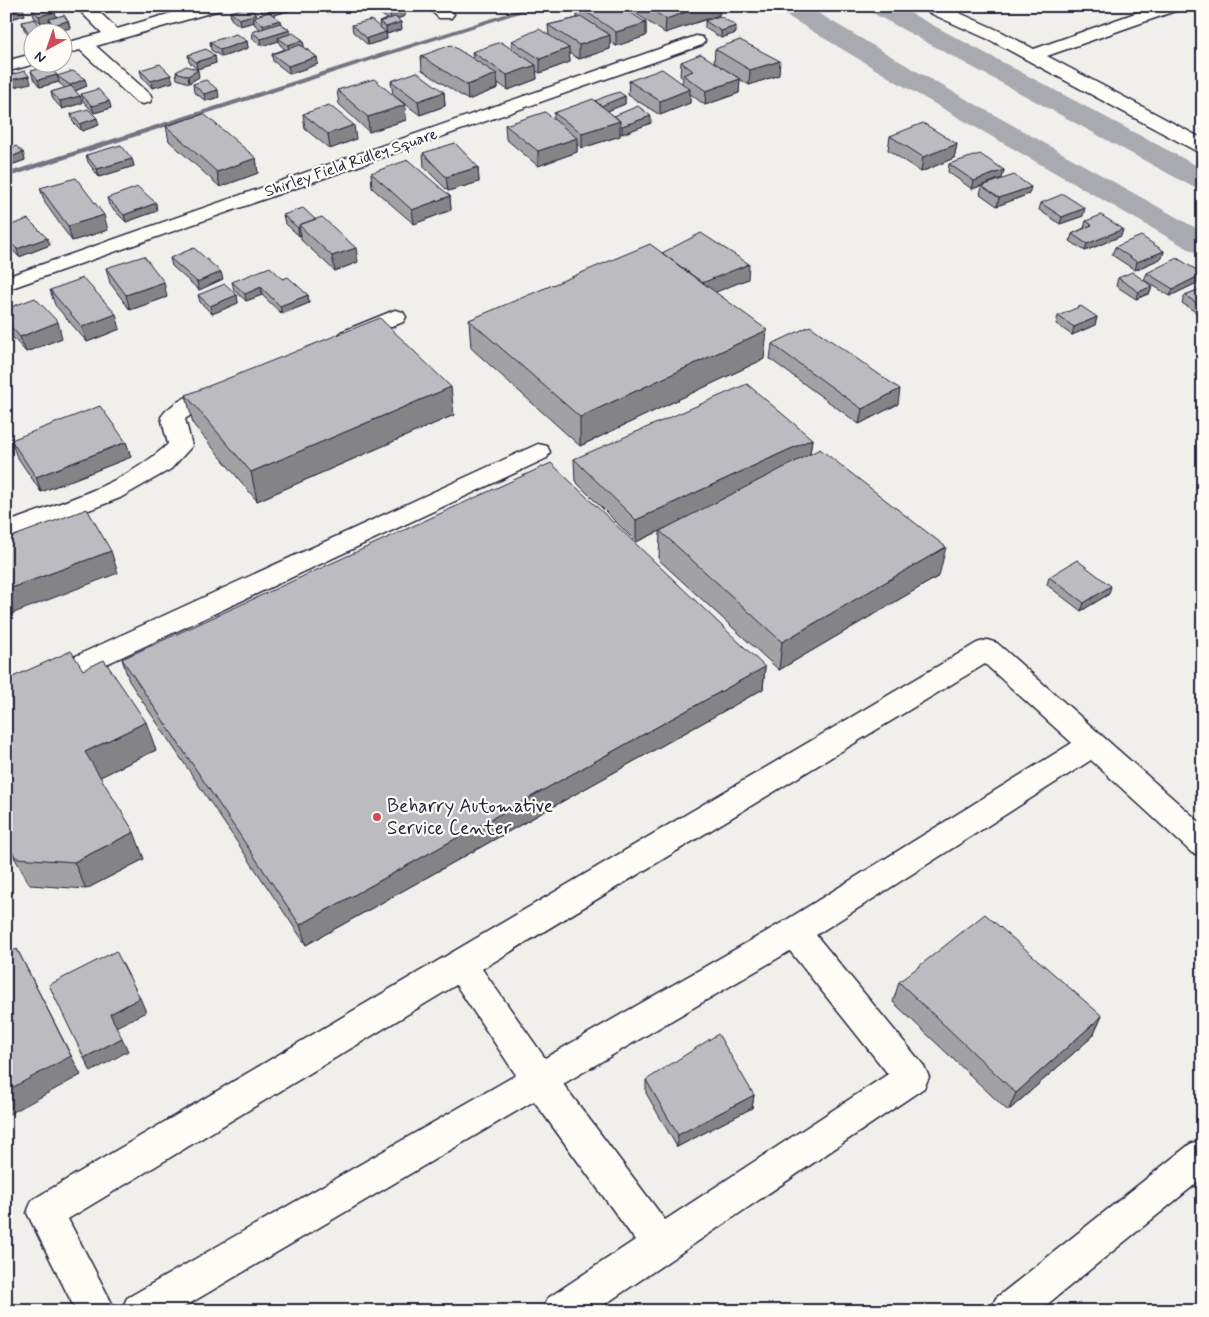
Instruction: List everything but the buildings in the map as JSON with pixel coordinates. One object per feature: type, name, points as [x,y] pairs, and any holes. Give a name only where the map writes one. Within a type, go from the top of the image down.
[{"type":"street","points":[[83,6],[114,36]]},
{"type":"street","points":[[929,6],[996,36],[1203,147]]},
{"type":"street","points":[[1032,56],[1172,6]]},
{"type":"street","points":[[72,47],[207,7]]},
{"type":"street","name":"Shirley Field Ridley Square","points":[[6,284],[696,42]]},
{"type":"street","points":[[84,44],[143,98]]},
{"type":"street","points":[[6,67],[22,62]]},
{"type":"street","points":[[1179,134],[1203,124]]},
{"type":"street","points":[[332,345],[395,317]]},
{"type":"street","points":[[6,533],[111,492],[162,463],[180,446],[173,417],[195,403],[244,382]]},
{"type":"street","points":[[6,700],[538,452]]},
{"type":"street","points":[[97,1311],[45,1213],[987,650],[1203,844]]},
{"type":"street","points":[[140,1311],[794,932],[1092,745]]},
{"type":"street","points":[[561,1311],[912,1077],[794,932]]},
{"type":"street","points":[[461,965],[539,1079],[661,1245]]},
{"type":"street","points":[[1009,1311],[1203,1156]]},
{"type":"waterway","points":[[6,176],[538,6]]},
{"type":"waterway","points":[[788,6],[909,78],[1203,245]]},
{"type":"waterway","points":[[878,6],[1203,181]]},
{"type":"place","name":"Beharry Automative Service Center","points":[[377,817]]}]
